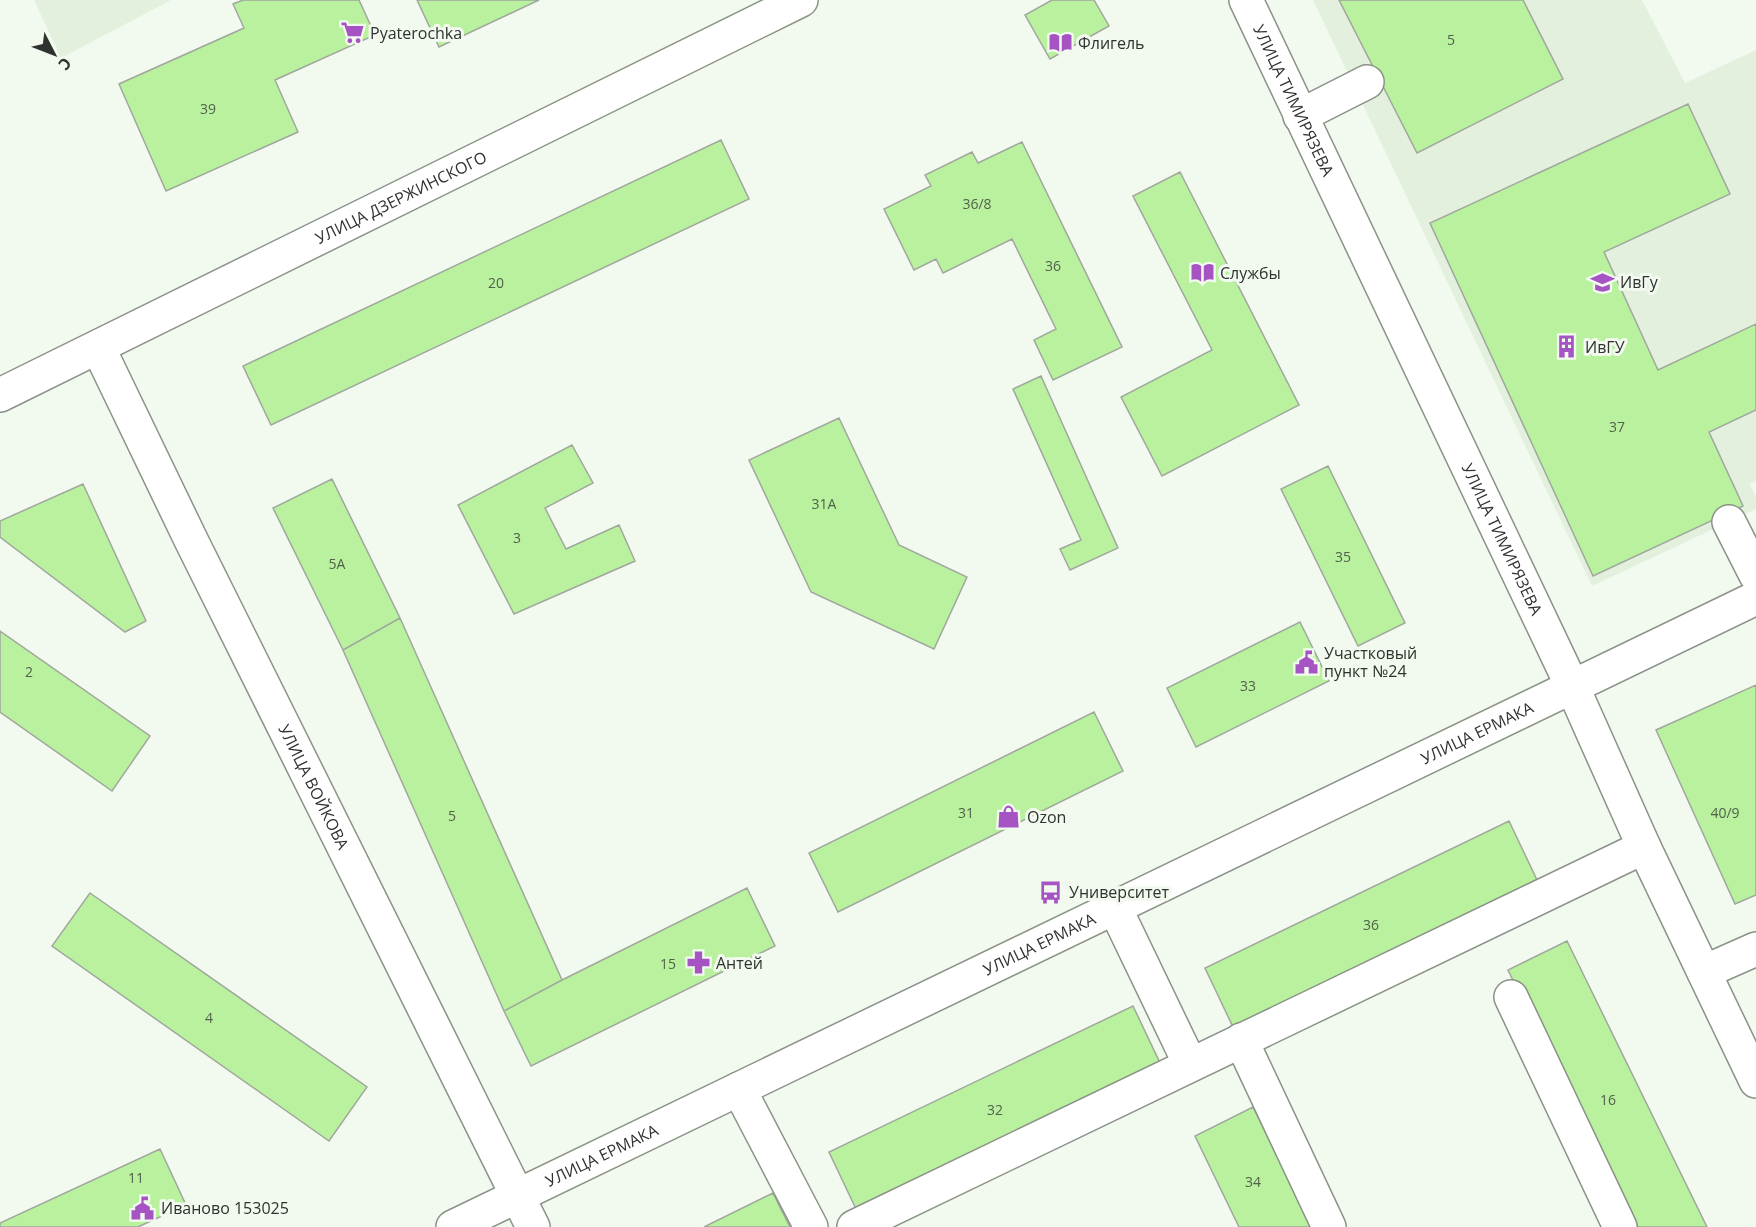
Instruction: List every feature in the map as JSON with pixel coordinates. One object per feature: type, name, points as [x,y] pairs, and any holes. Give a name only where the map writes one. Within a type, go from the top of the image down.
[{"type":"main road","name":"УЛИЦА ДЗЕРЖИНСКОГО","points":[[0,395],[801,0]]},
{"type":"main road","name":"УЛИЦА ТИМИРЯЗЕВА","points":[[1246,0],[1573,688],[1644,847],[1756,1081]]},
{"type":"main road","points":[[1300,116],[1367,82]]},
{"type":"main road","name":"УЛИЦА ВОЙКОВА","points":[[98,347],[196,551],[533,1227]]},
{"type":"main road","points":[[1729,522],[1756,575]]},
{"type":"main road","name":"УЛИЦА ЕРМАКА","points":[[453,1227],[1756,598]]},
{"type":"main road","points":[[854,1227],[1644,847]]},
{"type":"main road","points":[[1115,908],[1190,1064]]},
{"type":"main road","points":[[1704,972],[1756,949]]},
{"type":"main road","points":[[1511,997],[1620,1227]]},
{"type":"main road","points":[[1241,1040],[1329,1227]]},
{"type":"main road","points":[[739,1089],[812,1227]]},
{"type":"shaded area","points":[[34,0],[171,0],[61,58]]},
{"type":"shaded area","name":"ИвГу","points":[[1313,0],[1642,0],[1685,83],[1756,50],[1756,481],[1750,484],[1756,497],[1756,509],[1592,586]]},
{"type":"building","points":[[243,0],[359,0],[375,35],[275,80],[298,132],[166,191],[119,84],[244,28],[233,4]]},
{"type":"building","points":[[417,0],[539,0],[439,47]]},
{"type":"building","name":"Флигель","points":[[1052,0],[1094,0],[1109,26],[1050,59],[1025,15]]},
{"type":"building","points":[[1339,0],[1523,0],[1563,79],[1417,153]]},
{"type":"building","name":"ИвГУ","points":[[1688,104],[1730,194],[1604,252],[1658,370],[1756,324],[1756,410],[1709,432],[1743,506],[1593,576],[1430,223]]},
{"type":"building","points":[[721,140],[749,199],[271,425],[243,366]]},
{"type":"building","points":[[1022,142],[1122,347],[1053,380],[1034,340],[1056,329],[1012,239],[943,273],[936,259],[914,270],[884,209],[931,186],[925,175],[972,152],[978,163]]},
{"type":"building","name":"Службы","points":[[1180,172],[1299,405],[1162,476],[1121,397],[1212,350],[1133,196]]},
{"type":"building","points":[[1041,376],[1118,548],[1070,570],[1060,549],[1081,540],[1013,389]]},
{"type":"building","points":[[839,418],[899,545],[967,577],[934,649],[811,592],[749,460]]},
{"type":"building","points":[[572,445],[593,483],[545,508],[566,549],[619,525],[635,561],[514,614],[458,505]]},
{"type":"building","points":[[1328,466],[1405,623],[1358,646],[1281,489]]},
{"type":"building","points":[[332,479],[400,618],[343,650],[273,508]]},
{"type":"building","points":[[83,484],[146,621],[125,632],[0,537],[0,521]]},
{"type":"building","points":[[400,618],[562,980],[504,1011],[343,650]]},
{"type":"building","points":[[1300,622],[1329,681],[1196,747],[1167,688]]},
{"type":"building","points":[[0,631],[150,736],[112,791],[0,712]]},
{"type":"building","points":[[1756,685],[1756,895],[1735,904],[1656,730]]},
{"type":"building","points":[[1094,712],[1123,771],[838,912],[809,853]]},
{"type":"building","points":[[1509,821],[1537,880],[1233,1027],[1205,968]]},
{"type":"building","points":[[747,888],[775,946],[531,1066],[504,1011]]},
{"type":"building","points":[[90,893],[367,1087],[329,1141],[52,946]]},
{"type":"building","points":[[1567,941],[1707,1227],[1634,1227],[1508,970]]},
{"type":"building","points":[[1133,1006],[1161,1065],[857,1211],[829,1152]]},
{"type":"building","points":[[1253,1107],[1312,1227],[1239,1227],[1195,1136]]},
{"type":"building","points":[[160,1149],[186,1205],[138,1227],[0,1227],[0,1223]]},
{"type":"building","points":[[773,1193],[790,1227],[704,1227]]},
{"type":"place","name":"Pyaterochka","points":[[352,33]]},
{"type":"place","name":"Флигель","points":[[1060,43]]},
{"type":"place","name":"Службы","points":[[1202,273]]},
{"type":"place","name":"ИвГу","points":[[1602,282]]},
{"type":"place","name":"ИвГУ","points":[[1567,347]]},
{"type":"place","name":"Участковый пункт №24","points":[[1306,662]]},
{"type":"place","name":"Ozon","points":[[1009,817]]},
{"type":"place","name":"Университет","points":[[1051,892]]},
{"type":"place","name":"Антей","points":[[698,963]]},
{"type":"place","name":"Иваново 153025","points":[[143,1208]]}]
